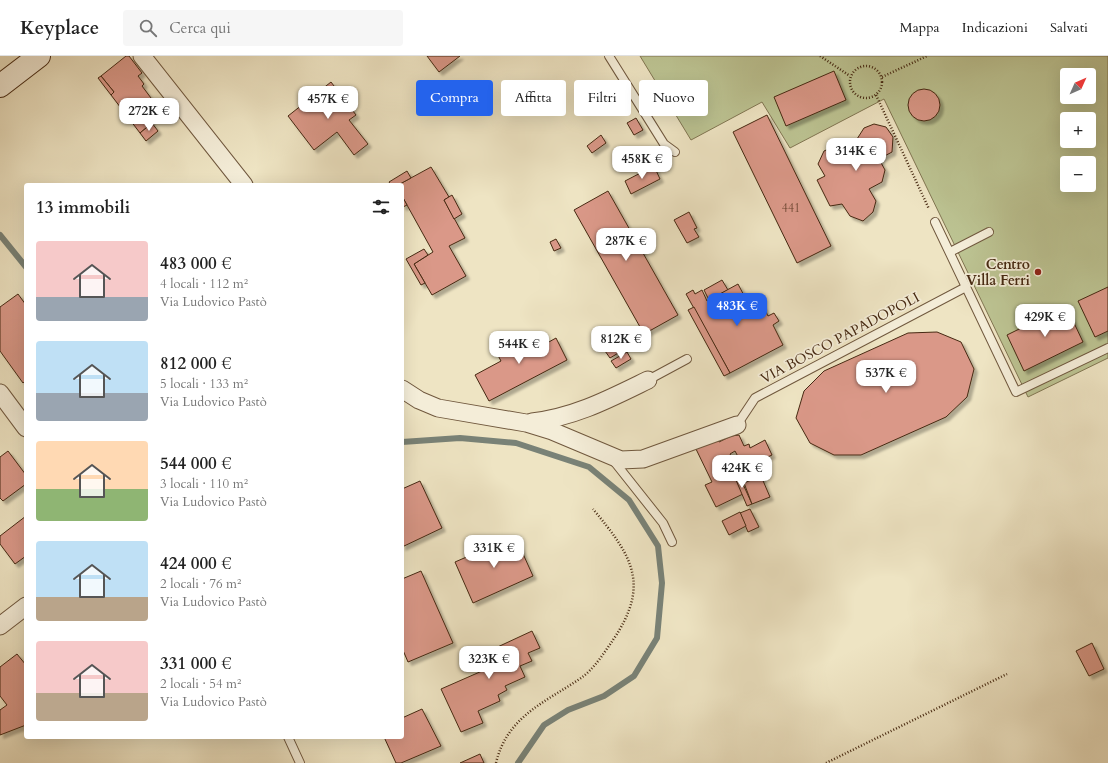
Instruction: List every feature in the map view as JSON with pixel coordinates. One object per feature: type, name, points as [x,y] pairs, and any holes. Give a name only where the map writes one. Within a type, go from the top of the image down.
[{"type":"main road","points":[[0,86],[39,56]]},
{"type":"street","points":[[142,56],[242,183]]},
{"type":"street","points":[[526,423],[554,420],[582,411],[648,380]]},
{"type":"street","points":[[404,390],[419,400],[438,408],[526,423],[552,431],[621,460],[643,459],[737,425]]},
{"type":"street","points":[[0,393],[24,425]]},
{"type":"street","points":[[0,626],[24,608]]},
{"type":"lane","points":[[609,56],[664,144],[675,152]]},
{"type":"lane","points":[[935,222],[1016,392],[1108,348]]},
{"type":"lane","points":[[950,252],[989,232]]},
{"type":"lane","name":"VIA BOSCO PAPADOPOLI","points":[[737,425],[755,398],[966,287]]},
{"type":"lane","points":[[648,380],[687,358]]},
{"type":"lane","points":[[609,454],[663,523],[672,542]]},
{"type":"lane","points":[[289,739],[300,763]]},
{"type":"path","points":[[820,56],[850,76]]},
{"type":"path","points":[[882,77],[927,56]]},
{"type":"path","points":[[866,65],[874,67],[882,77],[883,84],[876,95],[868,98],[856,95],[850,86],[850,76],[854,70],[860,66],[866,65]]},
{"type":"path","points":[[876,95],[935,222]]},
{"type":"path","points":[[496,763],[498,753],[510,731],[534,707],[583,677],[600,658],[626,622],[633,598],[633,572],[626,551],[593,509]]},
{"type":"path","points":[[826,763],[1007,674]]},
{"type":"green space","name":"Centro Villa Ferri","points":[[640,56],[1108,56],[1108,358],[1028,397],[884,99],[790,148],[762,102],[691,140],[676,116],[708,116],[708,80],[655,80]]},
{"type":"building","points":[[126,56],[129,56],[142,73],[138,76],[144,84],[142,86],[157,106],[145,115],[152,123],[140,133],[111,95],[114,92],[101,76]]},
{"type":"building","points":[[427,56],[460,56],[439,72]]},
{"type":"building","points":[[834,71],[846,100],[786,126],[774,97]]},
{"type":"building","points":[[101,76],[114,92],[111,95],[98,78]]},
{"type":"building","points":[[331,82],[356,115],[349,120],[368,144],[354,155],[337,132],[314,150],[288,116]]},
{"type":"building","points":[[921,89],[927,89],[936,93],[940,105],[936,117],[927,121],[921,121],[912,117],[908,108],[908,102],[912,93]]},
{"type":"building","points":[[767,115],[831,246],[797,263],[733,132]]},
{"type":"building","points":[[636,118],[643,130],[634,135],[627,123]]},
{"type":"building","points":[[152,123],[158,131],[146,141],[140,133]]},
{"type":"building","points":[[874,124],[886,127],[893,137],[892,152],[879,159],[885,170],[882,182],[869,189],[876,201],[873,212],[863,221],[850,216],[842,204],[830,206],[817,180],[825,176],[818,164],[824,151],[833,147],[845,149],[854,161],[864,152],[857,139],[864,128]]},
{"type":"building","points":[[601,135],[606,143],[592,153],[587,146]]},
{"type":"building","points":[[654,166],[660,179],[631,194],[625,181]]},
{"type":"building","points":[[431,167],[449,197],[444,200],[465,238],[449,246],[466,276],[432,295],[414,264],[433,252],[404,200],[404,183],[402,183]]},
{"type":"building","points":[[407,171],[411,178],[402,183],[389,182]]},
{"type":"building","points":[[608,191],[678,315],[644,334],[574,210]]},
{"type":"building","points":[[452,195],[462,214],[454,219],[444,200]]},
{"type":"building","points":[[404,200],[407,205],[404,206]]},
{"type":"building","points":[[689,212],[697,228],[694,229],[699,237],[687,243],[674,220]]},
{"type":"building","points":[[556,239],[561,248],[554,251],[550,242]]},
{"type":"building","points":[[424,249],[428,255],[414,264],[425,283],[421,285],[406,259]]},
{"type":"building","points":[[722,280],[728,290],[709,300],[704,290]]},
{"type":"building","points":[[738,284],[749,305],[755,302],[758,308],[763,306],[768,316],[774,313],[779,321],[773,325],[783,345],[730,373],[686,294],[693,290],[695,294],[702,290],[707,301]]},
{"type":"building","points":[[1108,287],[1108,331],[1095,337],[1078,301]]},
{"type":"building","points":[[18,294],[24,302],[23,383],[0,351],[0,307]]},
{"type":"building","points":[[1066,306],[1083,342],[1024,371],[1007,335]]},
{"type":"building","points":[[694,307],[730,373],[724,376],[688,310]]},
{"type":"building","points":[[530,332],[538,348],[556,338],[567,360],[489,401],[475,375],[501,361],[495,350]]},
{"type":"building","points":[[937,332],[961,342],[974,369],[967,397],[946,417],[861,455],[834,455],[810,443],[796,418],[804,391],[824,371],[908,333]]},
{"type":"building","points":[[620,341],[625,349],[610,358],[605,351]]},
{"type":"building","points":[[627,352],[631,359],[616,368],[611,361]]},
{"type":"building","points":[[739,435],[744,446],[749,444],[750,448],[765,440],[772,455],[744,468],[735,451],[730,454],[739,470],[733,473],[743,494],[716,507],[705,485],[712,482],[695,447],[716,437],[719,442],[731,436]]},
{"type":"building","points":[[8,451],[24,472],[24,485],[3,501],[0,498],[0,457]]},
{"type":"building","points":[[737,471],[752,504],[747,506],[733,473]]},
{"type":"building","points":[[761,476],[770,497],[752,504],[744,483]]},
{"type":"building","points":[[420,481],[442,528],[404,546],[404,488]]},
{"type":"building","points":[[750,509],[759,527],[748,532],[740,513]]},
{"type":"building","points":[[740,512],[746,526],[729,535],[722,521]]},
{"type":"building","points":[[24,518],[24,557],[15,564],[0,544],[0,536]]},
{"type":"building","points":[[515,536],[533,576],[473,603],[455,562]]},
{"type":"building","points":[[421,571],[453,643],[408,662],[404,653],[404,578]]},
{"type":"building","points":[[532,631],[540,648],[528,653],[532,661],[520,666],[525,677],[505,686],[507,690],[498,695],[500,701],[478,711],[483,723],[461,732],[441,689],[482,671],[476,657]]},
{"type":"building","points":[[1092,643],[1104,669],[1089,676],[1076,651]]},
{"type":"building","points":[[17,654],[24,663],[24,726],[0,735],[0,710],[7,705],[0,696],[0,667]]},
{"type":"building","points":[[422,709],[441,746],[401,763],[396,763],[385,739],[404,739],[404,717]]},
{"type":"building","points":[[480,754],[484,763],[460,763]]},
{"type":"waterway","points":[[0,235],[24,265]]},
{"type":"waterway","points":[[404,442],[460,438],[516,443],[589,467],[629,500],[658,546],[662,583],[657,638],[634,676],[604,696],[568,710],[544,725],[518,763]]},
{"type":"place","name":"Centro Villa Ferri","points":[[1038,272]]}]
